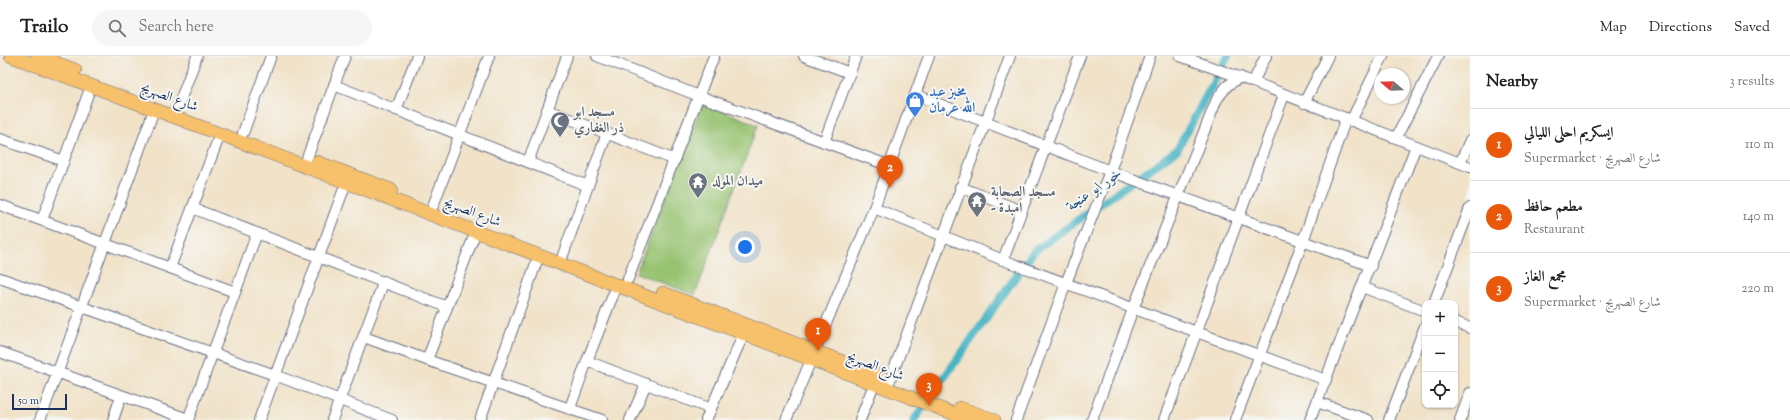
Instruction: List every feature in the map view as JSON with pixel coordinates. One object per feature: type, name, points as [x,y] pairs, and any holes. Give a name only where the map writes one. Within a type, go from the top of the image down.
[{"type":"main road","name":"شارع الصهريج","points":[[11,56],[44,60],[242,133],[563,255],[744,333],[890,380],[923,398]]},
{"type":"main road","name":"شارع الصهريج","points":[[44,60],[91,86],[539,256],[623,282],[814,355],[874,384],[923,398]]},
{"type":"main road","points":[[923,398],[994,420]]},
{"type":"main road","points":[[937,403],[970,420]]},
{"type":"street","points":[[177,110],[197,56]]},
{"type":"street","points":[[242,133],[271,56]]},
{"type":"street","points":[[307,158],[345,56]]},
{"type":"street","points":[[433,206],[489,56]]},
{"type":"street","points":[[528,162],[567,56]]},
{"type":"street","points":[[597,56],[699,96],[890,166]]},
{"type":"street","points":[[570,408],[587,361],[623,282],[675,160],[714,56]]},
{"type":"street","points":[[804,56],[850,73]]},
{"type":"street","points":[[824,142],[856,56]]},
{"type":"street","points":[[786,420],[874,208],[929,56]]},
{"type":"street","points":[[890,380],[960,187],[1010,56]]},
{"type":"street","points":[[1004,260],[1080,56]]},
{"type":"street","points":[[1016,420],[1066,282],[1110,171],[1150,56]]},
{"type":"street","points":[[1180,56],[1253,82],[1470,167]]},
{"type":"street","points":[[1253,82],[1266,56]]},
{"type":"street","points":[[1304,103],[1328,56]]},
{"type":"street","points":[[1235,420],[1348,119],[1383,56]]},
{"type":"street","points":[[1396,138],[1438,56]]},
{"type":"street","points":[[396,110],[414,57]]},
{"type":"street","points":[[1092,420],[1133,309],[1217,99],[1227,86],[1238,77]]},
{"type":"street","points":[[334,85],[588,186]]},
{"type":"street","points":[[42,220],[91,86]]},
{"type":"street","points":[[916,95],[1110,171],[1371,266]]},
{"type":"street","points":[[1164,420],[1284,95]]},
{"type":"street","points":[[40,420],[154,110]]},
{"type":"street","points":[[547,110],[675,160]]},
{"type":"street","points":[[563,255],[607,133]]},
{"type":"street","points":[[170,268],[220,134]]},
{"type":"street","points":[[0,139],[64,161]]},
{"type":"street","points":[[1460,163],[1470,140]]},
{"type":"street","points":[[1310,420],[1371,266],[1416,146]]},
{"type":"street","points":[[259,420],[346,182]]},
{"type":"street","points":[[960,187],[1022,211]]},
{"type":"street","points":[[0,205],[235,292]]},
{"type":"street","points":[[192,208],[318,258],[384,281],[447,307]]},
{"type":"street","points":[[874,208],[1004,260],[1326,380]]},
{"type":"street","points":[[1435,300],[1470,208]]},
{"type":"street","points":[[427,360],[476,231]]},
{"type":"street","points":[[0,352],[188,420],[257,234]]},
{"type":"street","points":[[480,420],[539,256]]},
{"type":"street","points":[[0,278],[275,375],[339,401],[392,420]]},
{"type":"street","points":[[332,420],[384,281]]},
{"type":"street","points":[[1362,287],[1422,310]]},
{"type":"street","points":[[1458,323],[1470,328]]},
{"type":"street","points":[[706,420],[744,333]]},
{"type":"street","points":[[1389,420],[1422,334]]},
{"type":"street","points":[[364,336],[427,360],[602,420]]},
{"type":"street","points":[[587,361],[711,409]]},
{"type":"street","points":[[630,420],[646,384]]},
{"type":"street","points":[[860,420],[874,384]]},
{"type":"street","points":[[1460,420],[1470,393]]},
{"type":"street","points":[[112,420],[121,396]]},
{"type":"street","points":[[1317,402],[1368,420]]},
{"type":"green space","name":"ميدان المولد","points":[[703,103],[758,125],[695,295],[636,273]]},
{"type":"waterway","name":"خور ابو عنجة","points":[[914,420],[1034,251],[1177,150],[1228,56]]},
{"type":"place","name":"مخبز عبد الله عرمان","points":[[915,118]]},
{"type":"place","name":"مسجد ابو ذر الغفاري","points":[[560,138]]},
{"type":"place","name":"مطعم حافظ","points":[[890,188]]},
{"type":"place","name":"ميدان المولد","points":[[698,199]]},
{"type":"place","name":"مسجد الصحابة - امبدة","points":[[977,218]]},
{"type":"place","name":"ايسكريم احلى الليالي","points":[[818,351]]},
{"type":"place","name":"مجمع الغاز","points":[[929,406]]}]
